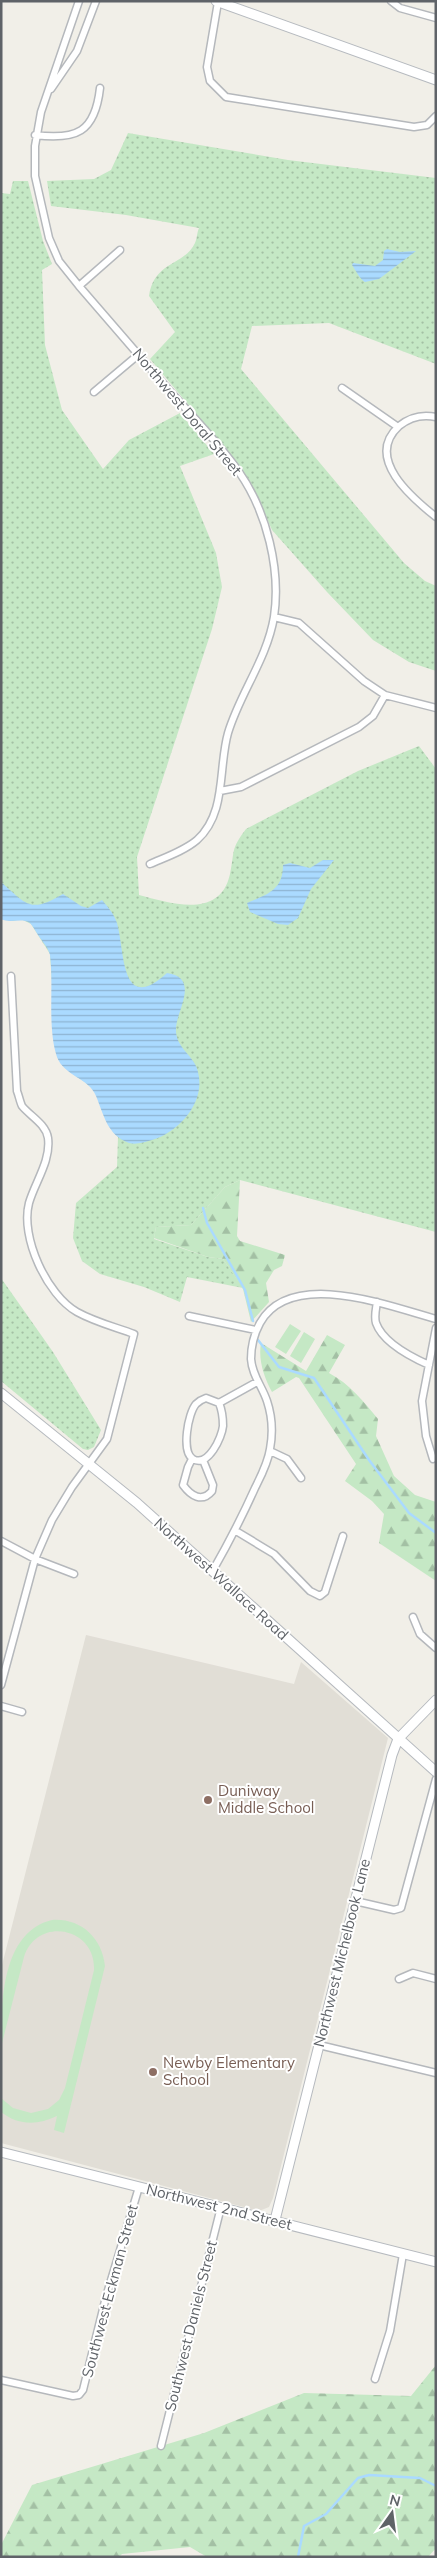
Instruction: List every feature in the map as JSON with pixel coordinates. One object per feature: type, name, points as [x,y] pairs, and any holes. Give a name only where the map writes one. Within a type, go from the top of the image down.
[{"type":"street","name":"Northwest Doral Street","points":[[78,1],[54,68],[35,135],[35,176],[49,238],[59,261],[78,286],[229,459],[248,486],[268,538],[275,591],[274,617],[265,652],[235,710],[228,735],[216,811],[208,827],[197,840],[150,864]]},
{"type":"street","name":"Northwest Doral Street","points":[[48,92],[77,51],[96,1]]},
{"type":"street","points":[[392,1],[400,8],[436,18]]},
{"type":"street","points":[[436,80],[217,2],[207,67],[210,81],[226,97],[414,126],[427,125],[436,116]]},
{"type":"street","points":[[35,135],[58,138],[68,136],[86,126],[93,117],[100,88]]},
{"type":"street","points":[[78,286],[120,250]]},
{"type":"street","points":[[94,392],[138,355]]},
{"type":"street","points":[[342,388],[398,427]]},
{"type":"street","points":[[436,417],[418,416],[408,419],[398,427],[387,449],[392,472],[400,485],[436,517]]},
{"type":"street","points":[[274,617],[299,622],[364,681],[385,695],[436,708]]},
{"type":"street","points":[[220,790],[241,787],[359,728],[373,716],[385,695]]},
{"type":"street","points":[[1,1684],[35,1559],[52,1520],[107,1439],[134,1334],[76,1312],[64,1302],[53,1291],[29,1242],[26,1212],[48,1152],[48,1136],[41,1124],[22,1105],[17,1091],[11,976]]},
{"type":"street","points":[[212,1572],[236,1531],[270,1451],[272,1430],[270,1414],[266,1400],[257,1382],[251,1358],[252,1343],[256,1330],[265,1315],[286,1298],[303,1294],[320,1294],[377,1302],[436,1319]]},
{"type":"street","points":[[377,1302],[375,1320],[385,1337],[403,1351],[429,1365]]},
{"type":"street","points":[[189,1316],[256,1330]]},
{"type":"street","points":[[433,1458],[426,1436],[422,1401],[436,1328]]},
{"type":"street","points":[[203,1460],[213,1485],[212,1491],[205,1497],[199,1498],[188,1492],[183,1485],[192,1458],[187,1448],[187,1439],[194,1407],[206,1398],[219,1403],[257,1382]]},
{"type":"street","name":"Northwest Wallace Road","points":[[1,1393],[137,1503],[436,1772]]},
{"type":"street","points":[[203,1460],[211,1452],[221,1435],[222,1415],[219,1403]]},
{"type":"street","points":[[270,1451],[287,1459],[301,1478]]},
{"type":"street","points":[[192,1458],[203,1460]]},
{"type":"street","points":[[236,1531],[263,1546],[310,1592],[320,1596],[325,1592],[343,1536]]},
{"type":"street","points":[[1,1541],[35,1559],[74,1574]]},
{"type":"street","points":[[414,1617],[420,1634],[436,1648]]},
{"type":"street","name":"Northwest Michelbook Lane","points":[[275,2220],[392,1755],[398,1739],[436,1700]]},
{"type":"street","points":[[1,1706],[22,1712]]},
{"type":"street","points":[[355,1901],[394,1910],[401,1908],[436,1779]]},
{"type":"street","points":[[398,1978],[413,1973],[436,1979]]},
{"type":"street","points":[[319,2044],[436,2073]]},
{"type":"street","name":"Northwest 2nd Street","points":[[1,2152],[436,2262]]},
{"type":"street","name":"Southwest Eckman Street","points":[[1,2380],[73,2396],[79,2395],[83,2390],[106,2297],[139,2187]]},
{"type":"street","name":"Southwest Daniels Street","points":[[161,2446],[221,2207]]},
{"type":"street","points":[[375,2379],[390,2331],[403,2254]]},
{"type":"shaded area","points":[[86,1635],[294,1684],[301,1662],[388,1738],[273,2198],[269,2207],[259,2211],[1,2143],[1,1969]]},
{"type":"green space","points":[[128,133],[288,160],[436,178],[436,364],[329,323],[252,326],[241,369],[404,563],[425,581],[436,586],[436,671],[409,662],[373,640],[327,592],[272,530],[254,489],[218,440],[150,359],[175,332],[149,296],[152,285],[163,270],[190,250],[196,241],[199,228],[126,215],[51,206],[47,181],[94,179],[111,170]]},
{"type":"green space","points":[[13,181],[28,181],[43,241],[52,264],[42,270],[45,345],[62,410],[103,469],[129,440],[180,413],[214,454],[180,466],[216,553],[222,587],[212,629],[137,857],[139,895],[179,904],[205,903],[216,898],[224,888],[230,874],[235,846],[246,829],[358,771],[419,746],[436,769],[436,1232],[240,1180],[225,1187],[191,1225],[156,1227],[154,1239],[208,1257],[223,1259],[243,1288],[187,1277],[180,1302],[144,1287],[100,1274],[82,1261],[73,1238],[76,1203],[117,1167],[118,1137],[109,1126],[96,1093],[71,1073],[57,1056],[50,954],[31,924],[21,919],[13,921],[1,919],[1,193],[10,194]]},
{"type":"green space","points":[[240,1180],[237,1236],[240,1241],[285,1255],[282,1266],[274,1270],[266,1283],[269,1302],[251,1322],[243,1289],[223,1259],[208,1257],[154,1238],[156,1227],[191,1225],[225,1187]]},
{"type":"green space","points":[[1,1278],[53,1352],[101,1430],[94,1447],[88,1450],[83,1449],[1,1381]]},
{"type":"green space","points":[[290,1324],[301,1331],[286,1354],[275,1347]]},
{"type":"green space","points":[[304,1332],[315,1339],[301,1363],[290,1356]]},
{"type":"green space","points":[[327,1335],[345,1345],[329,1373],[350,1388],[378,1419],[376,1436],[394,1476],[415,1495],[436,1502],[436,1581],[379,1543],[384,1514],[372,1501],[345,1481],[356,1464],[299,1378],[296,1377],[272,1392],[266,1380],[261,1362],[261,1343],[306,1371]]},
{"type":"green space","points":[[52,1920],[72,1922],[88,1931],[99,1946],[105,1966],[64,2133],[54,2130],[57,2116],[29,2123],[15,2120],[1,2112],[1,2098],[13,2108],[31,2113],[48,2109],[59,2100],[65,2088],[94,1970],[92,1955],[86,1944],[76,1936],[65,1932],[52,1932],[41,1936],[31,1944],[24,1957],[1,2047],[4,1992],[7,1972],[13,1954],[23,1939],[35,1927]]},
{"type":"green space","points":[[436,2365],[436,2548],[428,2557],[207,2557],[190,2547],[122,2554],[119,2557],[1,2557],[1,2545],[32,2485],[204,2433],[304,2393],[411,2396]]},
{"type":"water","points":[[387,249],[400,252],[416,251],[379,279],[365,282],[361,279],[352,265],[353,263],[375,266],[383,260],[384,251]]},
{"type":"water","points":[[323,860],[334,860],[311,889],[298,918],[288,925],[278,924],[250,912],[247,903],[268,894],[277,886],[283,865],[290,863],[310,868]]},
{"type":"water","points":[[1,882],[29,904],[43,904],[63,894],[81,906],[88,908],[102,900],[113,914],[117,923],[127,975],[133,983],[140,987],[152,984],[167,973],[177,976],[183,981],[185,988],[177,1022],[177,1036],[182,1047],[196,1066],[199,1083],[194,1105],[181,1123],[172,1130],[152,1140],[135,1144],[122,1139],[107,1124],[93,1090],[60,1063],[52,1033],[49,953],[30,923],[27,921],[1,919]]},
{"type":"waterway","points":[[203,1208],[207,1223],[245,1290],[253,1321]]},
{"type":"waterway","points":[[258,1340],[279,1367],[314,1378],[369,1460],[409,1513],[436,1533]]},
{"type":"waterway","points":[[298,2557],[304,2526],[326,2514],[358,2478],[369,2475],[420,2478],[436,2486]]},
{"type":"place","name":"Duniway Middle School","points":[[208,1800]]},
{"type":"place","name":"Newby Elementary School","points":[[153,2072]]}]
